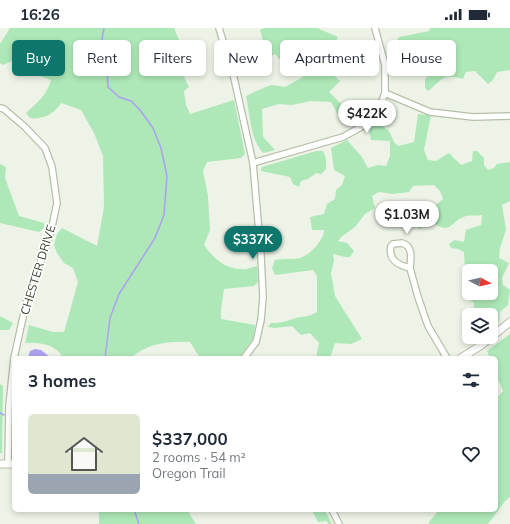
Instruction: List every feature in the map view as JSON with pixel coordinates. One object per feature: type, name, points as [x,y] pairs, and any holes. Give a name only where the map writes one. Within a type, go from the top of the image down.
[{"type":"street","points":[[219,28],[234,78],[253,163],[261,256],[263,297],[261,320],[256,342],[246,356]]},
{"type":"street","points":[[253,163],[343,137],[361,128],[374,115],[380,106],[385,93],[385,65],[375,28]]},
{"type":"street","points":[[385,93],[430,112],[473,117],[510,116]]},
{"type":"street","name":"CHESTER DRIVE","points":[[0,108],[4,109],[25,126],[45,148],[52,167],[57,203],[50,236],[27,299],[14,356]]},
{"type":"street","points":[[410,268],[396,263],[392,258],[390,248],[393,244],[402,243],[409,247],[410,268],[418,297],[428,326],[446,356]]},
{"type":"street","points":[[463,356],[480,346],[510,322]]},
{"type":"street","name":"CHESTER DRIVE","points":[[11,464],[9,406],[12,377]]},
{"type":"street","points":[[0,464],[11,464]]},
{"type":"street","points":[[333,512],[339,524]]},
{"type":"green space","points":[[10,28],[174,28],[179,40],[139,40],[139,76],[184,76],[189,87],[184,91],[186,105],[190,114],[234,100],[245,154],[241,158],[207,162],[203,171],[208,196],[210,230],[204,245],[215,258],[224,265],[243,269],[257,266],[258,282],[254,286],[224,289],[221,319],[255,325],[253,339],[240,356],[199,356],[190,342],[159,344],[144,349],[133,356],[61,356],[57,350],[49,346],[25,343],[29,325],[53,332],[64,332],[78,282],[73,268],[64,263],[57,253],[54,245],[57,234],[62,228],[97,246],[104,207],[103,156],[94,133],[81,110],[61,103],[52,113],[44,117],[30,118],[26,113],[38,102],[47,90],[51,80],[40,76],[65,76],[65,40],[12,40],[12,61],[3,65],[0,63],[0,44]]},
{"type":"green space","points":[[264,28],[317,28],[338,37],[336,40],[280,40],[280,60],[275,54],[272,56],[272,40],[263,40],[260,30]]},
{"type":"green space","points":[[430,28],[510,28],[510,70],[497,72],[493,80],[488,84],[475,71],[466,72],[463,79],[446,77],[428,91],[425,88],[425,79],[428,76],[456,76],[456,40],[397,40],[399,37],[429,31]]},
{"type":"green space","points":[[334,76],[340,81],[329,92],[346,109],[342,117],[337,113],[331,102],[311,101],[292,105],[279,104],[262,109],[263,137],[275,150],[263,153],[255,140],[246,96],[271,85],[285,87],[303,77]]},
{"type":"green space","points":[[418,114],[431,115],[424,150],[428,160],[436,161],[449,153],[461,165],[472,161],[473,151],[477,151],[484,158],[484,165],[488,170],[494,168],[497,164],[510,162],[510,201],[502,205],[506,230],[500,248],[499,258],[509,263],[502,278],[503,285],[510,290],[508,305],[500,312],[498,323],[498,308],[474,308],[474,303],[470,300],[498,300],[498,264],[465,264],[464,252],[451,248],[449,244],[455,240],[464,242],[466,230],[481,225],[482,215],[466,216],[451,226],[444,228],[433,223],[418,229],[418,223],[425,214],[443,199],[440,191],[434,185],[413,186],[409,192],[393,194],[379,192],[372,196],[375,208],[365,214],[355,227],[338,241],[347,243],[354,251],[350,257],[333,254],[334,261],[331,273],[335,296],[362,339],[351,344],[335,343],[331,356],[316,356],[319,343],[310,333],[301,335],[292,326],[275,328],[268,327],[271,323],[309,316],[317,312],[317,276],[313,270],[275,275],[272,268],[275,260],[297,259],[308,254],[316,247],[322,238],[324,230],[312,230],[310,217],[324,214],[327,204],[335,199],[336,190],[342,185],[345,176],[334,170],[331,148],[347,140],[362,157],[368,168],[378,165],[386,166],[390,156],[390,141],[371,140],[369,130],[376,122],[389,131],[394,142],[398,146],[414,142]]},
{"type":"green space","points":[[316,151],[323,151],[326,159],[326,169],[321,174],[316,173],[308,179],[301,181],[299,187],[293,184],[290,177],[261,171],[262,167]]},
{"type":"green space","points":[[0,164],[6,167],[5,178],[19,216],[44,223],[44,228],[39,232],[0,223]]},
{"type":"green space","points":[[0,316],[13,323],[9,330],[0,330]]},
{"type":"green space","points":[[510,334],[510,497],[498,510],[498,397],[503,391],[498,380],[498,356],[489,356],[487,351]]},
{"type":"green space","points":[[0,384],[3,386],[2,453],[0,453]]},
{"type":"green space","points":[[99,512],[188,512],[196,524],[99,524]]},
{"type":"green space","points":[[313,512],[326,512],[332,524],[329,524],[326,521],[318,522]]},
{"type":"green space","points":[[437,512],[497,512],[488,524],[429,524]]},
{"type":"shaded area","points":[[35,349],[41,350],[48,356],[29,356],[30,351]]},
{"type":"waterway","points":[[104,28],[102,39],[106,56],[108,87],[119,97],[131,101],[140,110],[153,128],[161,148],[167,176],[164,215],[155,238],[119,294],[110,318],[105,356]]},
{"type":"waterway","points":[[0,413],[4,415]]},
{"type":"waterway","points":[[135,512],[139,524]]}]
